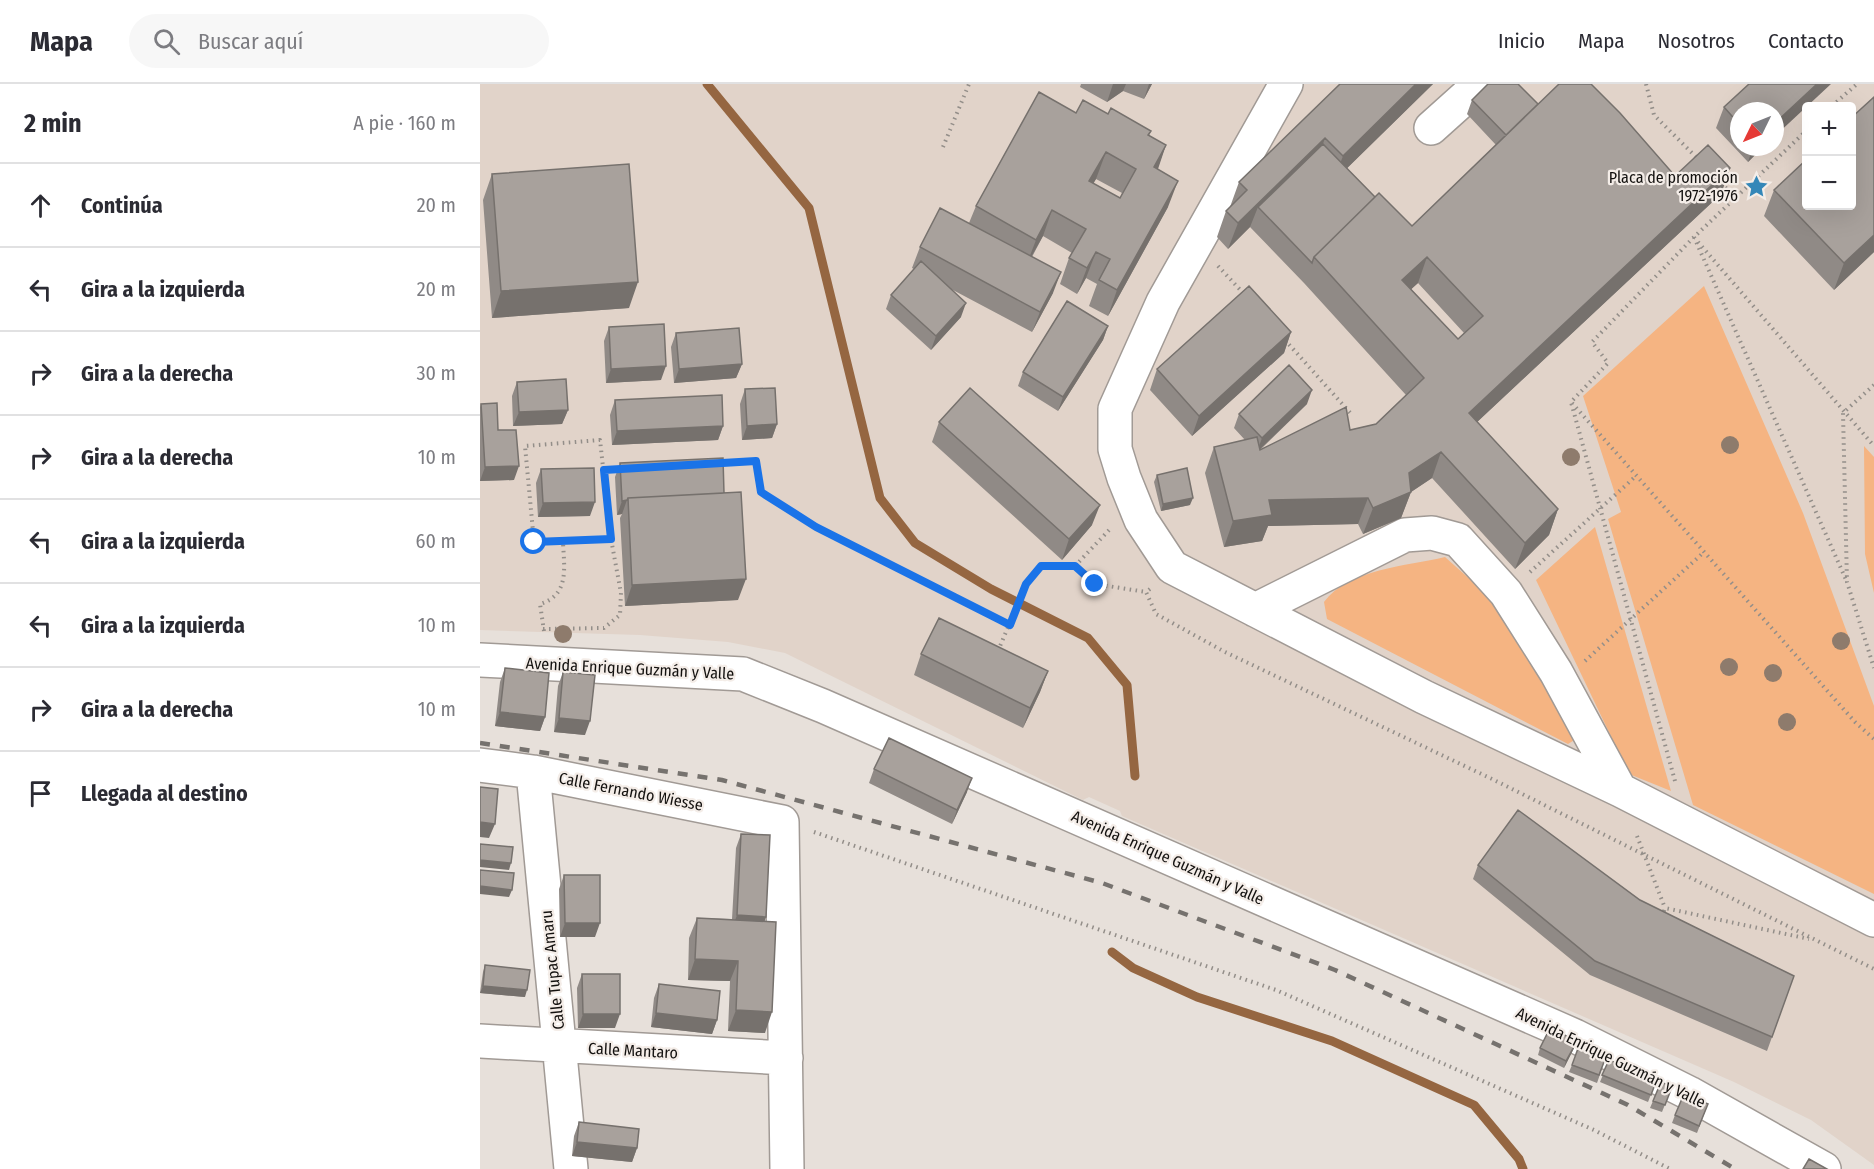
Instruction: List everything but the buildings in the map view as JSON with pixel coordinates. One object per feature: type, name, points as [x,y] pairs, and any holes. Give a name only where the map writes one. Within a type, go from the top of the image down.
[{"type":"street","points":[[1286,84],[1163,302],[1115,410],[1115,449],[1134,503],[1141,520],[1172,567],[1424,697],[1620,790],[1874,920]]},
{"type":"street","points":[[1431,128],[1480,84]]},
{"type":"street","points":[[1255,610],[1405,535],[1432,532],[1458,540],[1506,593],[1561,682],[1620,790]]},
{"type":"street","name":"Avenida Enrique Guzmán y Valle","points":[[480,660],[742,674],[824,706],[1575,1036],[1689,1093],[1824,1169]]},
{"type":"street","name":"Calle Fernando Wiesse","points":[[480,765],[533,772],[782,822]]},
{"type":"street","name":"Calle Tupac Amaru","points":[[533,772],[571,1169]]},
{"type":"street","points":[[782,822],[788,1169]]},
{"type":"street","name":"Calle Mantaro","points":[[480,1041],[786,1058]]},
{"type":"path","points":[[944,147],[969,84]]},
{"type":"path","points":[[1646,84],[1654,115],[1701,162]]},
{"type":"path","points":[[1837,102],[1857,84]]},
{"type":"path","points":[[1570,402],[1608,363],[1592,342],[1694,237],[1802,135]]},
{"type":"path","points":[[1714,176],[1735,197]]},
{"type":"path","points":[[1694,237],[1843,413],[1874,446]]},
{"type":"path","points":[[1694,237],[1847,582],[1874,668]]},
{"type":"path","points":[[1196,241],[1251,302]]},
{"type":"path","points":[[1282,337],[1353,416]]},
{"type":"path","points":[[1847,582],[1843,413],[1874,385]]},
{"type":"path","points":[[1570,402],[1847,713],[1874,740]]},
{"type":"path","points":[[1570,402],[1688,826]]},
{"type":"path","points":[[543,629],[604,628],[620,615],[621,593],[611,539],[600,441],[525,446],[534,542],[611,539]]},
{"type":"path","points":[[709,464],[756,461],[761,492],[816,527],[1010,625]]},
{"type":"path","points":[[604,470],[627,468]]},
{"type":"path","points":[[1506,593],[1636,476]]},
{"type":"path","points":[[1075,566],[1134,503]]},
{"type":"path","points":[[547,662],[540,604],[552,600],[565,583],[563,542]]},
{"type":"path","points":[[1561,682],[1704,552]]},
{"type":"path","points":[[997,655],[1026,584],[1041,566],[1075,566],[1095,584],[1146,592]]},
{"type":"path","points":[[1146,592],[1172,567]]},
{"type":"path","points":[[1146,592],[1156,614],[1225,652],[1874,969]]},
{"type":"path","points":[[1620,790],[1665,908],[1659,926]]},
{"type":"path","points":[[782,822],[1276,990],[1594,1130],[1670,1169]]},
{"type":"path","points":[[1665,908],[1816,940]]},
{"type":"shaded area","points":[[480,84],[1874,84],[1874,1165],[1811,1120],[1734,1082],[1122,816],[1120,811],[1089,797],[1083,800],[785,653],[728,642],[640,635],[480,630]]},
{"type":"shaded area","points":[[1704,286],[1803,513],[1874,706],[1874,894],[1693,805],[1608,519],[1621,512],[1583,396]]},
{"type":"shaded area","points":[[1864,446],[1874,457],[1874,593],[1865,554]]},
{"type":"shaded area","points":[[1595,527],[1671,791],[1629,774],[1536,580]]},
{"type":"shaded area","points":[[1445,557],[1473,582],[1508,620],[1576,739],[1568,744],[1327,619],[1324,602],[1348,582],[1379,570]]},
{"type":"waterway","points":[[707,84],[809,208],[880,498],[915,543],[991,589],[1088,638],[1127,685],[1135,776]]},
{"type":"waterway","points":[[1112,952],[1133,968],[1197,997],[1332,1041],[1474,1105],[1519,1159],[1523,1169]]},
{"type":"railway","points":[[480,743],[722,780],[1102,883],[1335,970],[1628,1105],[1735,1169]]},
{"type":"place","name":"Placa de promoción 1972-1976","points":[[1756,186]]},
{"type":"route","points":[[534,542],[611,539],[604,470],[756,461],[761,492],[816,527],[1010,625],[1026,584],[1041,566],[1075,566],[1095,584]]}]
